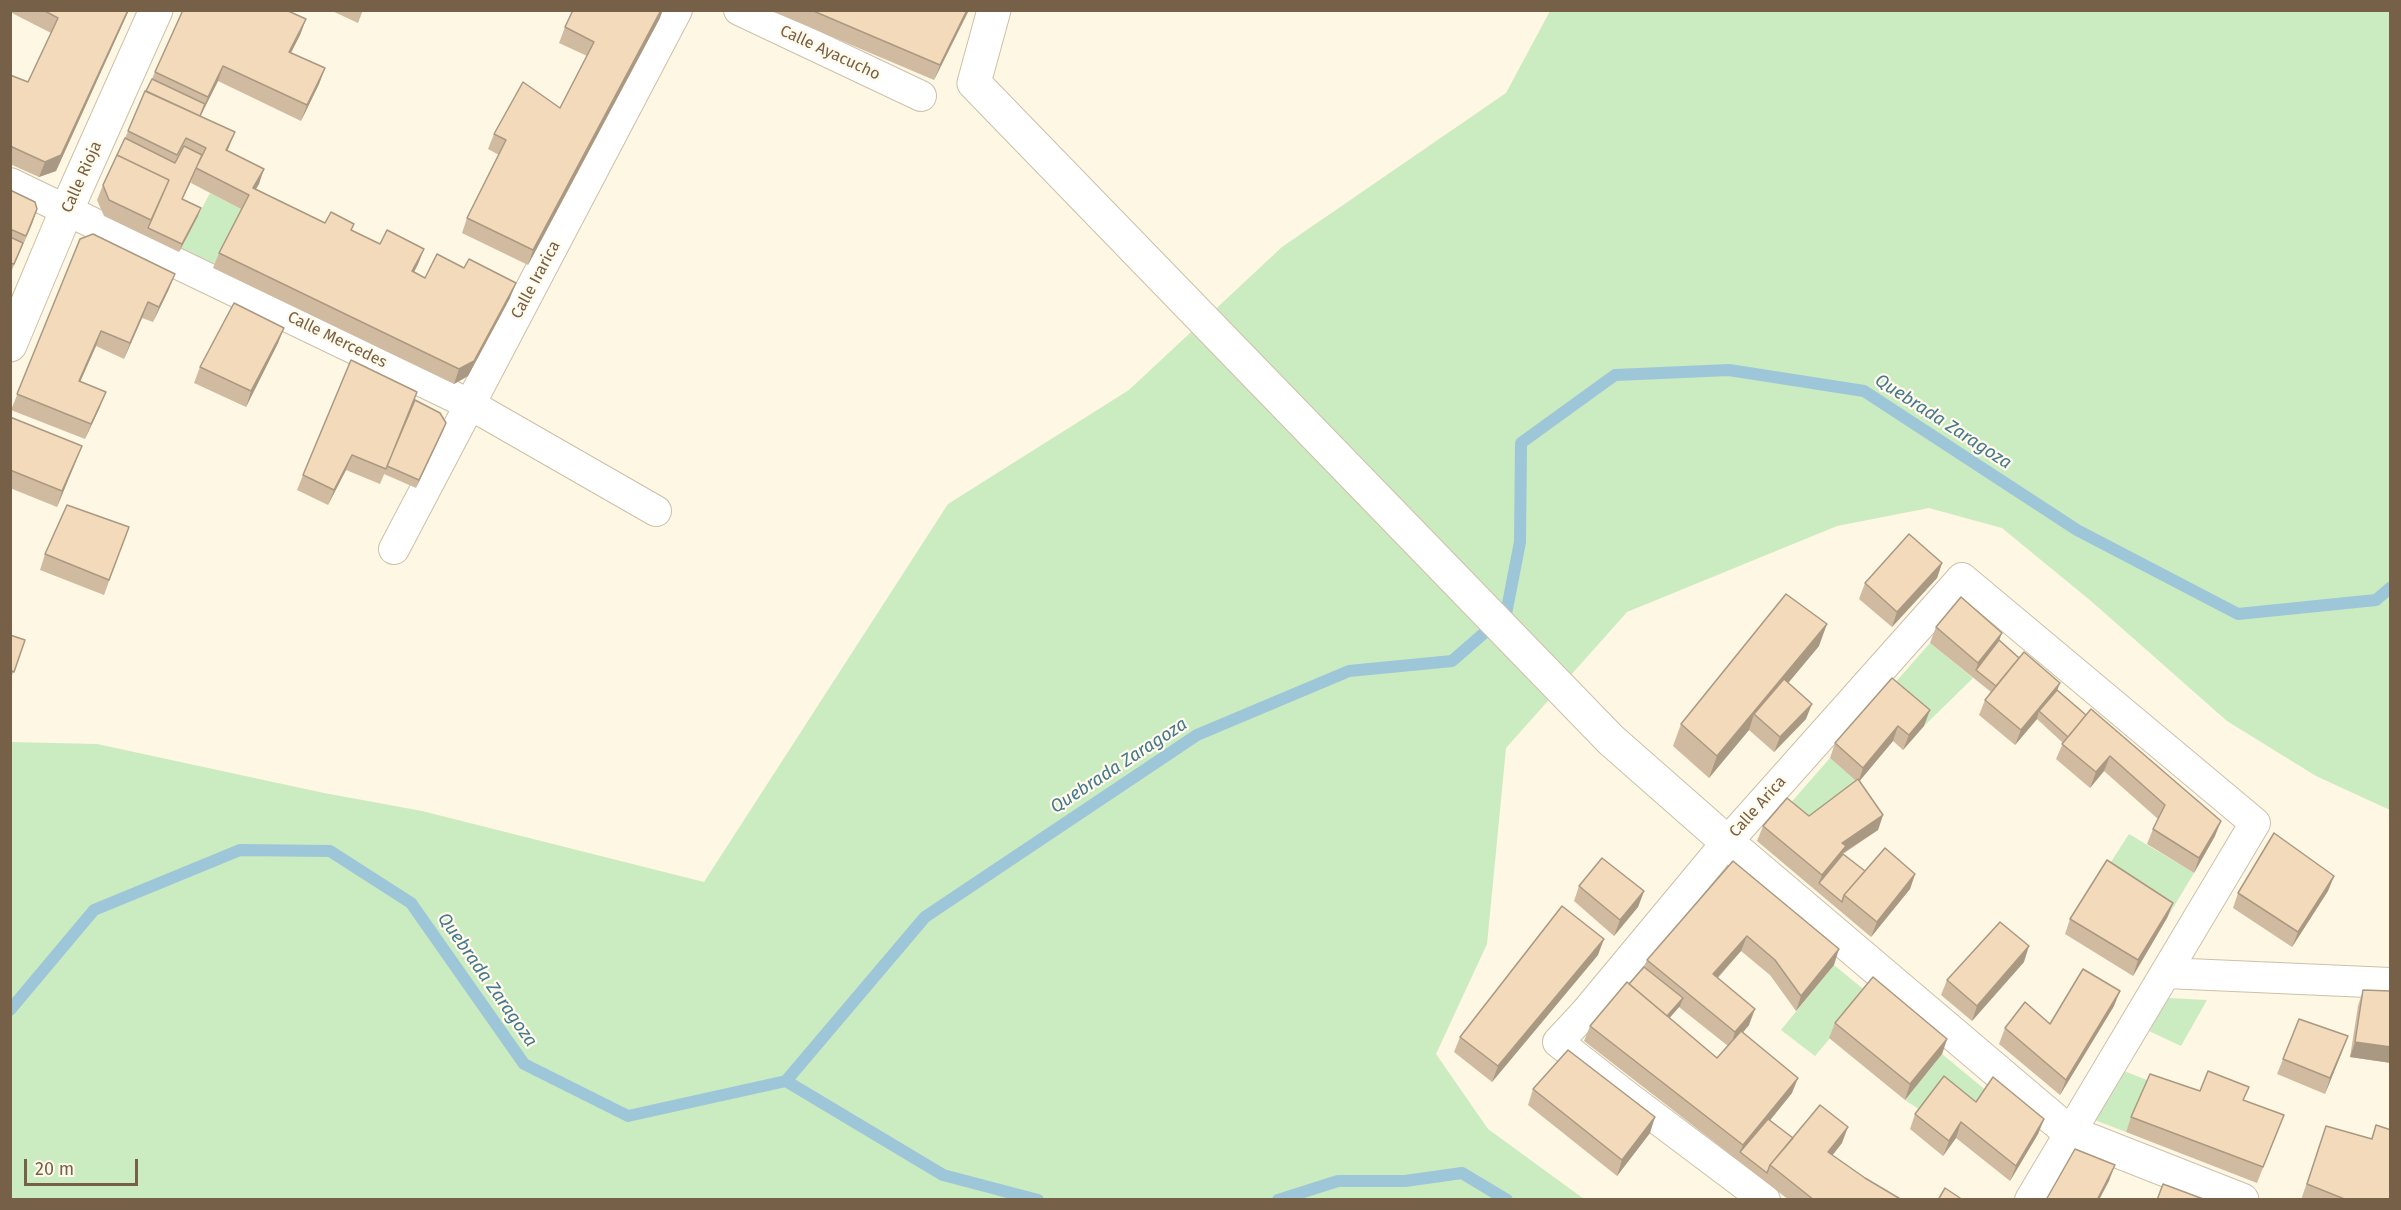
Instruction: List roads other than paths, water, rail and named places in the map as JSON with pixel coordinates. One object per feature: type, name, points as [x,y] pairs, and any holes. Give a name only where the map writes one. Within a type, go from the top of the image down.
[{"type":"street","name":"Calle Rioja","points":[[10,345],[67,209],[156,10]]},
{"type":"street","name":"Calle Irarica","points":[[394,549],[677,10]]},
{"type":"street","name":"Calle Ayacucho","points":[[739,10],[921,96]]},
{"type":"street","points":[[994,10],[974,83],[1611,740],[1727,842],[2069,1132],[2242,1200]]},
{"type":"street","name":"Calle Mercedes","points":[[10,183],[471,405],[656,511]]},
{"type":"street","name":"Calle Arica","points":[[1765,1200],[1558,1042],[1585,1013],[1727,842],[1962,578],[2255,824],[2166,973]]},
{"type":"street","points":[[2030,1200],[2166,973],[2391,983]]},
{"type":"waterway","name":"Quebrada Zaragoza","points":[[10,1010],[94,910],[240,850],[330,851],[411,903],[524,1064],[628,1116],[786,1081],[925,917],[1197,735],[1349,671],[1452,661],[1506,614],[1520,542],[1521,443],[1615,375],[1729,370],[1864,391],[2077,530],[2238,614],[2376,600],[2390,588]]},
{"type":"waterway","points":[[786,1081],[943,1175],[1038,1200]]},
{"type":"waterway","points":[[1278,1200],[1338,1181],[1405,1181],[1462,1173],[1507,1200]]}]
